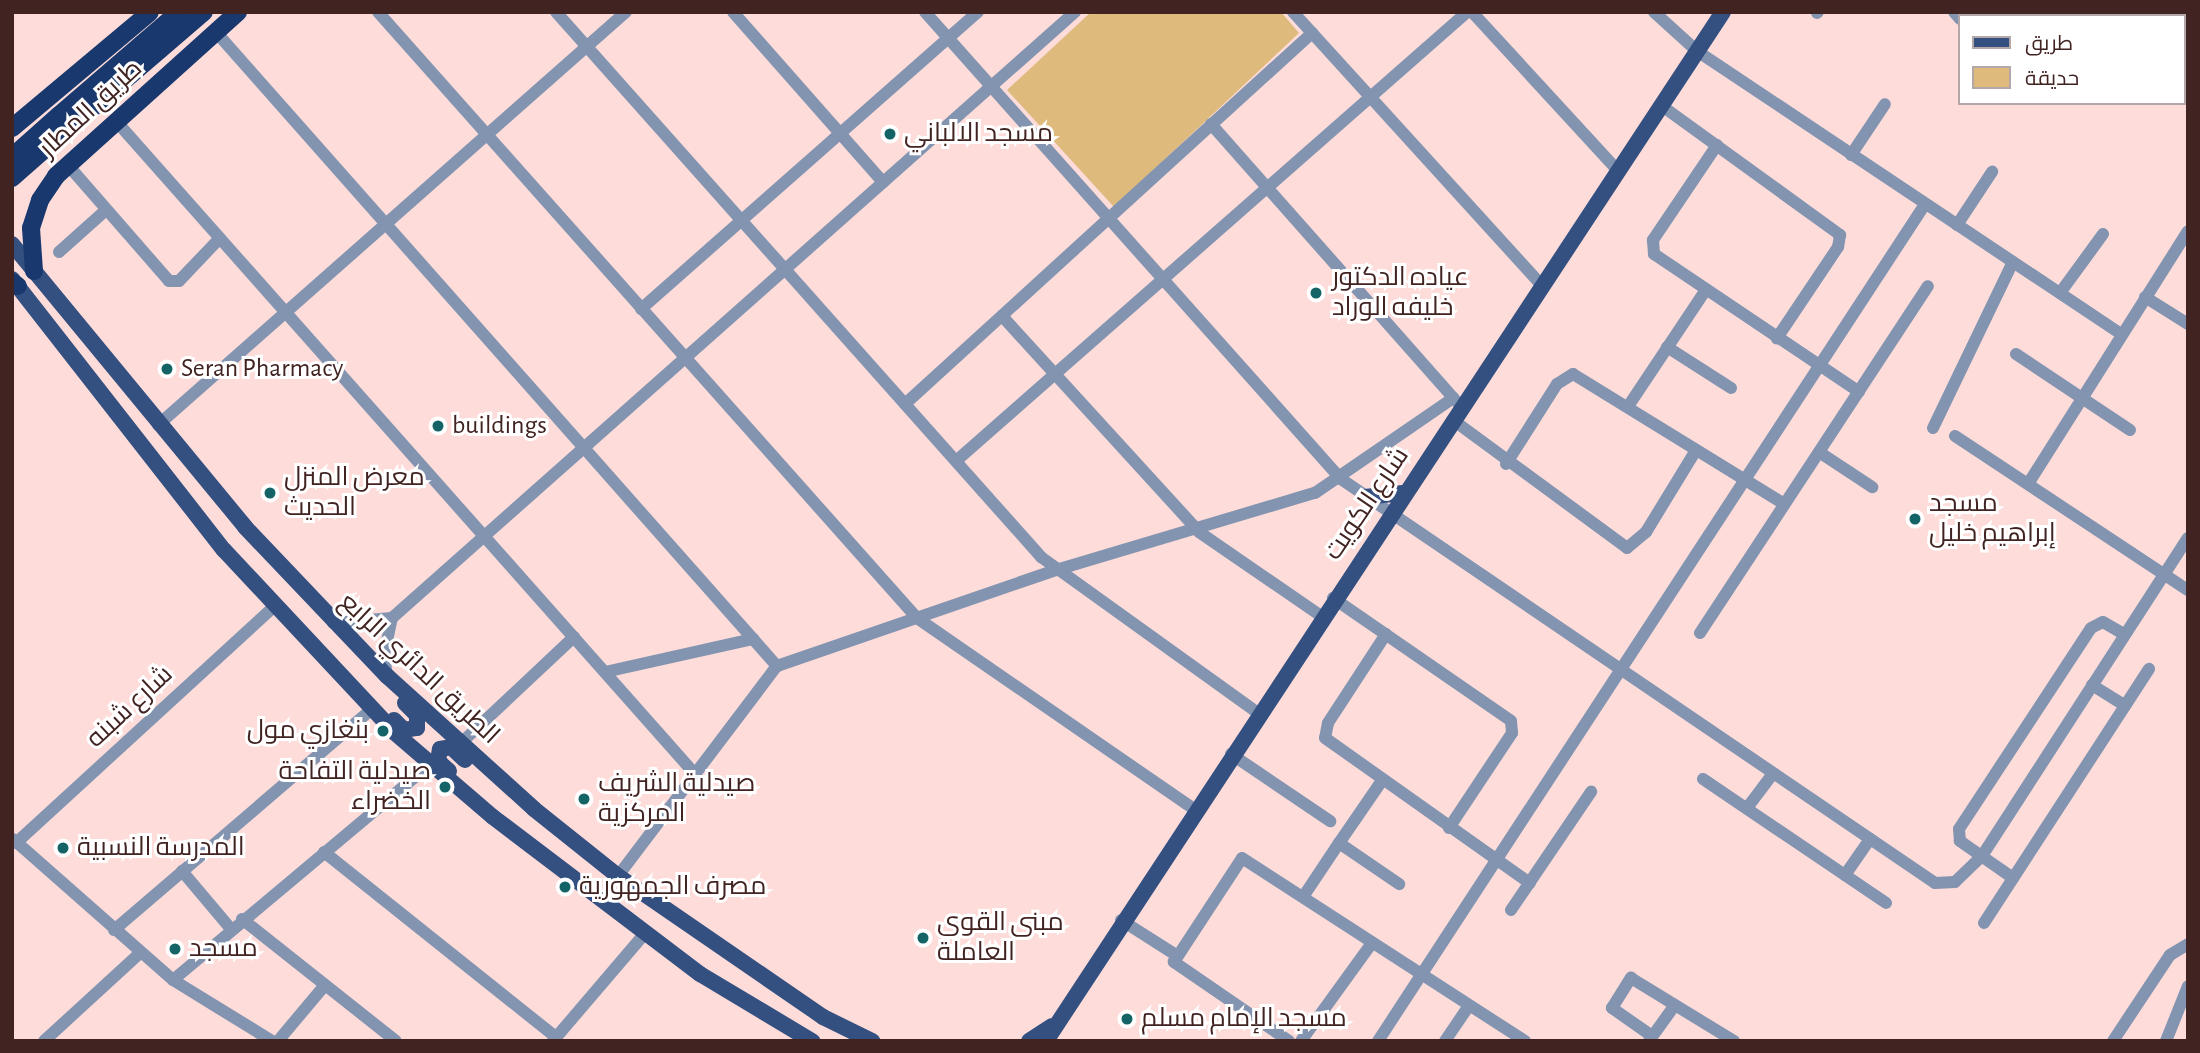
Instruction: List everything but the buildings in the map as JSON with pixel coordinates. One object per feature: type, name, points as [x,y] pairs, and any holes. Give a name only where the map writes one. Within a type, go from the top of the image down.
[{"type":"highway","points":[[12,157],[179,12]]},
{"type":"highway","points":[[12,178],[204,12]]},
{"type":"highway","name":"طريق المطار","points":[[34,271],[29,242],[34,214],[67,164],[238,12]]},
{"type":"highway","name":"طريق المطار","points":[[12,128],[137,16]]},
{"type":"highway","points":[[27,116],[34,144],[48,158],[67,164]]},
{"type":"main road","name":"شارع الكويت","points":[[1046,1041],[1121,920],[1390,514],[1456,409],[1543,288],[1723,12]]},
{"type":"main road","name":"الطريق الدائري الرابع","points":[[12,244],[158,425],[332,623],[387,676],[552,825],[618,877],[823,1017],[872,1041]]},
{"type":"main road","points":[[14,282],[224,550],[320,655],[429,765],[699,974],[812,1041]]},
{"type":"main road","points":[[1365,497],[1403,494]]},
{"type":"main road","points":[[320,655],[343,667],[401,727],[413,731],[417,715],[361,663],[352,642]]},
{"type":"main road","points":[[488,813],[481,797],[438,761],[440,749],[451,747],[517,809],[552,825]]},
{"type":"main road","name":"شارع الكويت","points":[[1039,1041],[1054,1032]]},
{"type":"main road","points":[[1029,1041],[1054,1032]]},
{"type":"street","points":[[377,12],[916,618],[1194,810]]},
{"type":"street","points":[[556,12],[1056,570],[1258,713]]},
{"type":"street","points":[[158,425],[625,12]]},
{"type":"street","points":[[733,12],[883,182]]},
{"type":"street","points":[[925,12],[1341,479],[1771,776],[1942,885],[1961,878],[1982,856],[2188,538]]},
{"type":"street","points":[[641,309],[978,12]]},
{"type":"street","points":[[387,676],[384,655],[392,618],[1075,12]]},
{"type":"street","points":[[1293,12],[1543,288]]},
{"type":"street","points":[[956,461],[1467,12]]},
{"type":"street","points":[[1472,12],[1619,172]]},
{"type":"street","points":[[1654,12],[1697,51],[2121,334]]},
{"type":"street","points":[[216,32],[777,666]]},
{"type":"street","points":[[905,404],[1312,33]]},
{"type":"street","points":[[1852,155],[1885,104]]},
{"type":"street","points":[[1662,106],[1840,235],[1838,247],[1777,338]]},
{"type":"street","points":[[116,121],[694,773]]},
{"type":"street","points":[[1211,124],[1506,464],[1626,548],[1646,532],[1696,450]]},
{"type":"street","points":[[1717,145],[1652,244],[1654,254],[1705,291],[1859,392]]},
{"type":"street","points":[[67,164],[174,282],[220,239]]},
{"type":"street","points":[[1957,225],[1992,172]]},
{"type":"street","points":[[1378,1041],[1925,204]]},
{"type":"street","points":[[59,252],[106,209]]},
{"type":"street","points":[[2028,484],[2080,397],[2188,231]]},
{"type":"street","points":[[2060,293],[2103,234]]},
{"type":"street","points":[[1933,428],[2013,262]]},
{"type":"street","points":[[1700,632],[1928,286]]},
{"type":"street","points":[[1629,405],[1705,291]]},
{"type":"street","points":[[2145,297],[2188,324]]},
{"type":"street","points":[[1002,316],[1199,531],[1321,616]]},
{"type":"street","points":[[1667,347],[1731,388]]},
{"type":"street","points":[[2015,354],[2130,430]]},
{"type":"street","points":[[1506,464],[1567,376],[1579,376],[1784,504]]},
{"type":"street","points":[[618,877],[777,666],[1056,570],[1199,531],[1341,479],[1456,409]]},
{"type":"street","points":[[1955,436],[2188,590]]},
{"type":"street","points":[[1819,452],[1872,487]]},
{"type":"street","points":[[1333,598],[1511,721],[1512,733],[1449,828]]},
{"type":"street","name":"شارع شبنه","points":[[14,841],[275,606]]},
{"type":"street","points":[[332,623],[392,618]]},
{"type":"street","points":[[2013,878],[1960,841],[1959,829],[2091,628],[2104,622],[2124,634]]},
{"type":"street","points":[[1386,634],[1324,732],[1333,748],[1530,883]]},
{"type":"street","points":[[461,743],[574,637]]},
{"type":"street","points":[[605,672],[753,639]]},
{"type":"street","points":[[1984,923],[2149,669]]},
{"type":"street","points":[[2092,685],[2125,706]]},
{"type":"street","points":[[114,930],[372,709]]},
{"type":"street","points":[[1231,754],[1330,821]]},
{"type":"street","points":[[173,980],[242,919],[429,765]]},
{"type":"street","points":[[1747,808],[1771,776]]},
{"type":"street","points":[[1703,779],[1886,903]]},
{"type":"street","points":[[1303,897],[1381,782]]},
{"type":"street","points":[[1511,909],[1591,792]]},
{"type":"street","points":[[1845,875],[1870,839]]},
{"type":"street","points":[[14,841],[173,980],[272,1041]]},
{"type":"street","points":[[1339,843],[1399,884]]},
{"type":"street","points":[[324,852],[554,1039],[646,932]]},
{"type":"street","points":[[1289,1041],[1177,967],[1176,955],[1242,858],[1522,1040]]},
{"type":"street","points":[[182,872],[231,929]]},
{"type":"street","points":[[242,919],[396,1041]]},
{"type":"street","points":[[1121,920],[1176,955]]},
{"type":"street","points":[[1301,1041],[1372,943]]},
{"type":"street","points":[[2113,1041],[2170,955],[2188,944]]},
{"type":"street","points":[[44,1041],[140,953]]},
{"type":"street","points":[[1675,1005],[1651,1038],[1612,1008],[1626,981],[1637,980],[1734,1041]]},
{"type":"street","points":[[278,1041],[325,985]]},
{"type":"street","points":[[2165,1041],[2188,986]]},
{"type":"street","points":[[1445,1041],[1468,1007]]},
{"type":"green space","points":[[1091,12],[1281,12],[1299,33],[1114,207],[1007,90]]},
{"type":"place","name":"مسجد الالباني","points":[[890,134]]},
{"type":"place","name":"عياده الدكتور خليفه الوراد","points":[[1316,293]]},
{"type":"place","name":"Seran Pharmacy","points":[[167,369]]},
{"type":"place","name":"buildings","points":[[438,426]]},
{"type":"place","name":"معرض المنزل الحديث","points":[[270,493]]},
{"type":"place","name":"مسجد إبراهيم خليل","points":[[1915,519]]},
{"type":"place","name":"بنغازي مول","points":[[383,731]]},
{"type":"place","name":"صيدلية التفاحة الخضراء","points":[[445,787]]},
{"type":"place","name":"صيدلية الشريف المركزية","points":[[584,799]]},
{"type":"place","name":"المدرسة النسبية","points":[[63,848]]},
{"type":"place","name":"مصرف الجمهورية","points":[[565,887]]},
{"type":"place","name":"مبنى القوى العاملة","points":[[923,938]]},
{"type":"place","name":"مسجد","points":[[175,949]]},
{"type":"place","name":"مسجد الإمام مسلم","points":[[1127,1019]]}]
